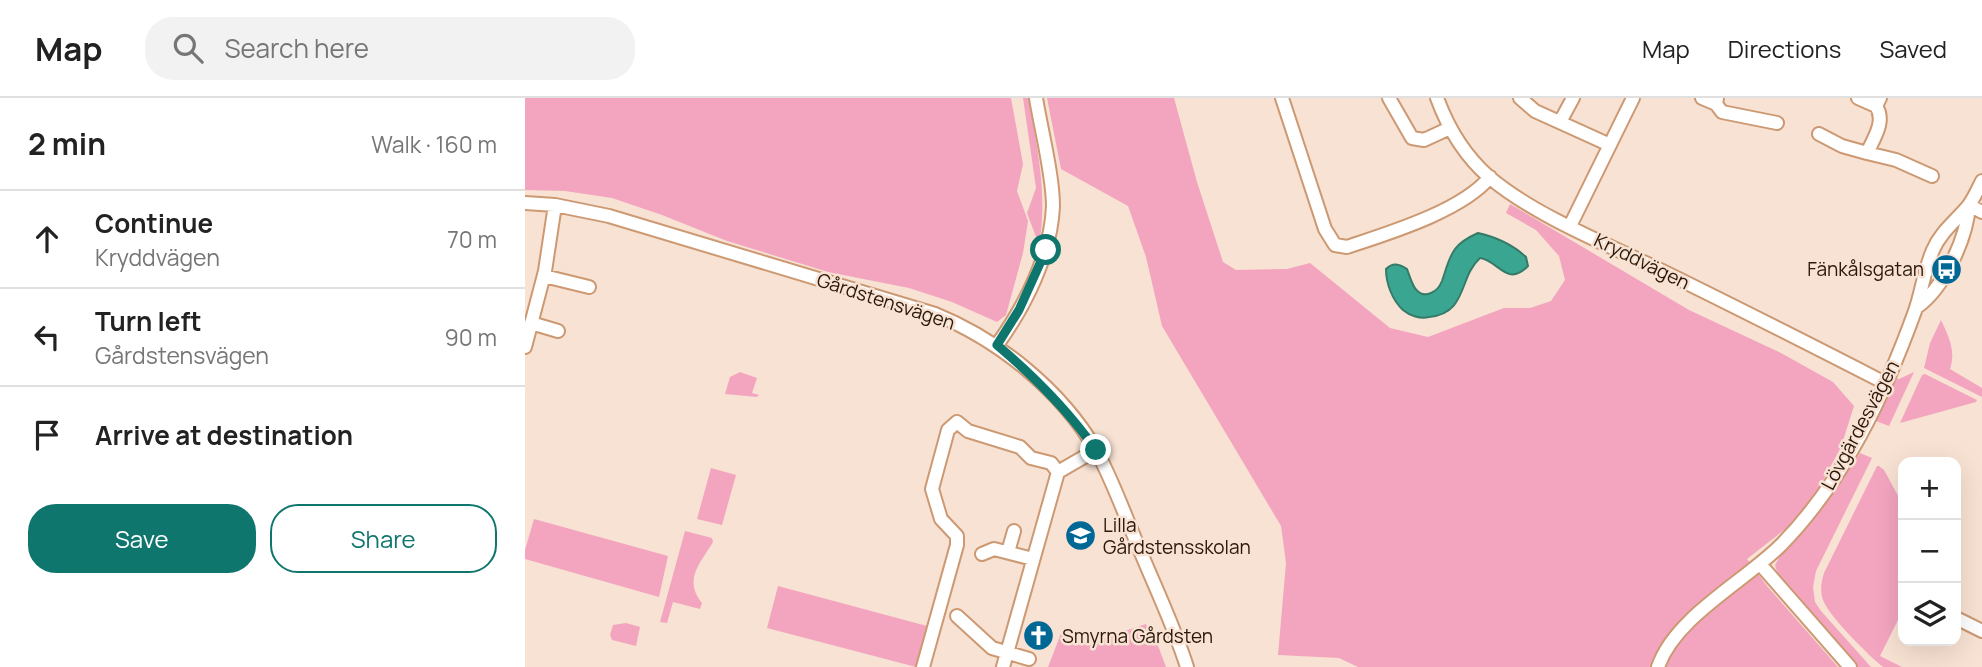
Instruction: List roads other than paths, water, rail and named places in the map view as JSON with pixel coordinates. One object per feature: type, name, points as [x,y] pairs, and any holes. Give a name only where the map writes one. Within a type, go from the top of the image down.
[{"type":"street","points":[[997,345],[1034,278],[1050,233],[1053,203],[1036,98]]},
{"type":"street","points":[[1282,98],[1325,229],[1335,245],[1347,247],[1453,207],[1473,195],[1490,177]]},
{"type":"street","points":[[1389,98],[1412,138],[1424,141],[1450,128]]},
{"type":"street","name":"Kryddvägen","points":[[1437,98],[1450,128],[1469,157],[1510,192],[1570,226],[1885,383]]},
{"type":"street","points":[[1520,98],[1535,111],[1610,145]]},
{"type":"street","points":[[1560,122],[1573,98]]},
{"type":"street","points":[[1570,226],[1633,98]]},
{"type":"street","points":[[1702,98],[1717,101],[1722,111],[1777,123]]},
{"type":"street","points":[[1858,98],[1878,102],[1880,111],[1880,122],[1867,153]]},
{"type":"street","points":[[1819,135],[1842,146],[1896,160],[1932,176]]},
{"type":"street","name":"Lövgärdesvägen","points":[[1658,667],[1663,653],[1683,627],[1760,564],[1797,527],[1827,489],[1856,441],[1885,383],[1916,307],[1925,268],[1935,246],[1957,216],[1969,205],[1982,181]]},
{"type":"street","name":"Gårdstensvägen","points":[[525,203],[555,205],[609,216],[935,314],[962,325],[997,345],[1038,380],[1073,418],[1096,450],[1155,585],[1187,667]]},
{"type":"street","points":[[525,347],[544,276],[555,205]]},
{"type":"street","points":[[1969,205],[1982,212]]},
{"type":"street","name":"Lövgärdesvägen","points":[[1916,307],[1932,294],[1947,269],[1965,233],[1969,205]]},
{"type":"street","points":[[544,276],[589,287]]},
{"type":"street","points":[[531,323],[558,331]]},
{"type":"street","points":[[923,667],[957,545],[957,536],[941,519],[932,489],[948,430],[957,422],[968,431],[1020,447],[1031,458],[1051,463],[1058,472]]},
{"type":"street","points":[[1003,667],[1058,472],[1096,450]]},
{"type":"street","points":[[1008,552],[1014,531]]},
{"type":"street","points":[[982,554],[994,549],[1033,559]]},
{"type":"street","points":[[1760,564],[1850,667]]},
{"type":"street","points":[[957,616],[992,648],[1029,659]]},
{"type":"street","points":[[1961,620],[1982,631]]},
{"type":"water","points":[[1478,233],[1515,248],[1526,257],[1528,266],[1521,272],[1508,274],[1480,258],[1450,309],[1426,318],[1403,310],[1390,291],[1386,269],[1394,265],[1404,267],[1417,291],[1421,294],[1431,293],[1441,283],[1455,249],[1465,239]]},
{"type":"place","name":"Fänkålsgatan","points":[[1947,269]]},
{"type":"place","name":"Lilla Gårdstensskolan","points":[[1080,536]]},
{"type":"place","name":"Smyrna Gårdsten","points":[[1039,636]]}]
